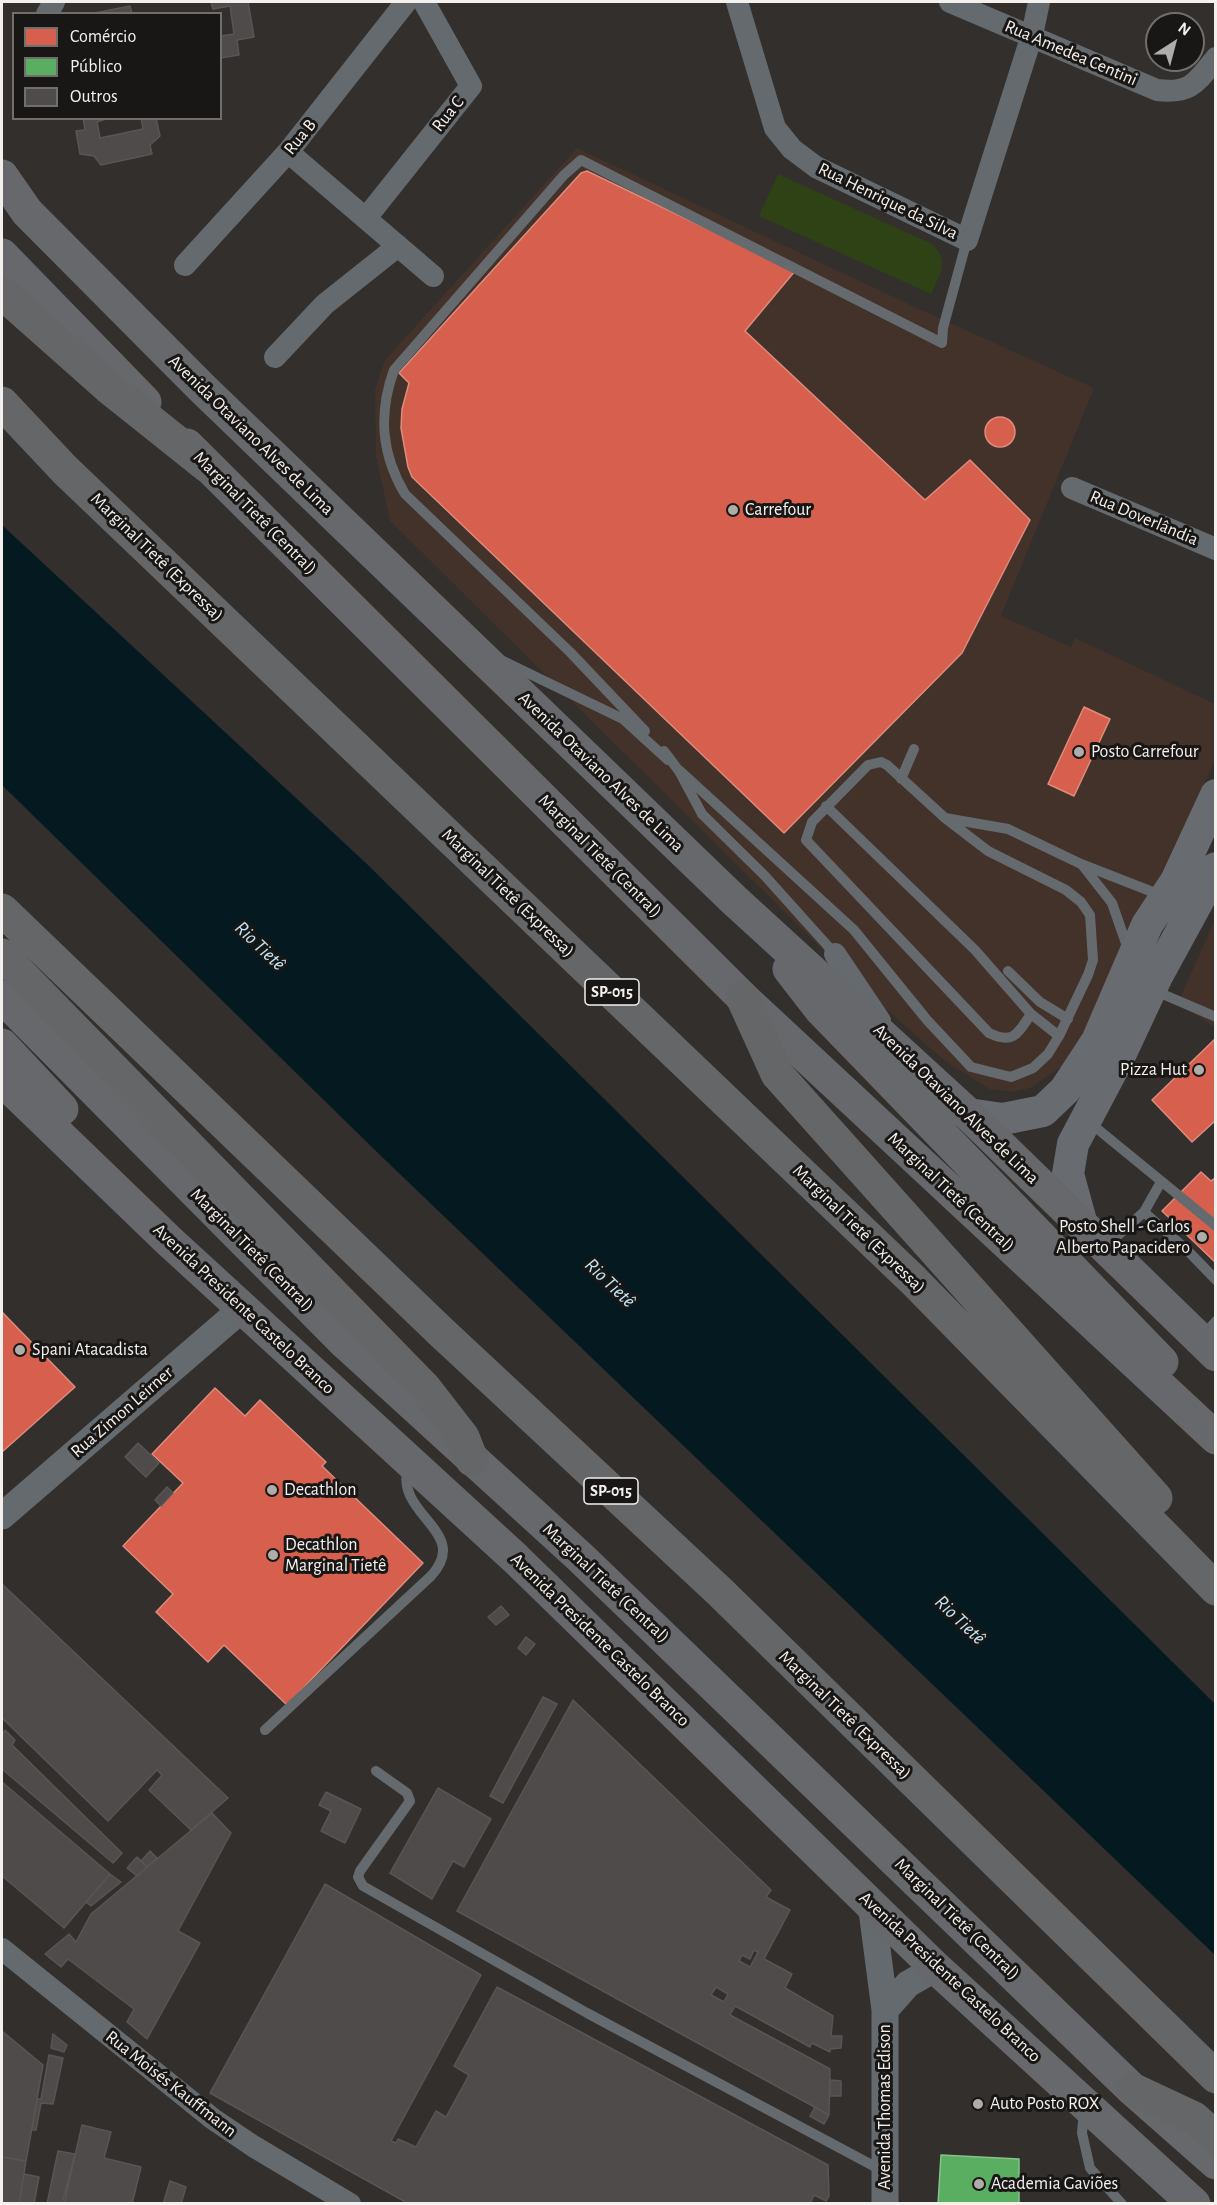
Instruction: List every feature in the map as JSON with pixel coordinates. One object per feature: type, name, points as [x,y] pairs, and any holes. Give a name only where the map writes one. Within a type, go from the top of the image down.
[{"type":"highway","name":"Avenida Otaviano Alves de Lima","points":[[2,176],[27,212],[202,388],[466,643],[735,900],[896,1044],[1093,1236],[1210,1338]]},
{"type":"highway","points":[[2,185],[27,212]]},
{"type":"highway","name":"Marginal Tietê (Central)","points":[[2,255],[207,466],[742,997],[1215,1438]]},
{"type":"highway","points":[[2,293],[108,387],[207,466]]},
{"type":"highway","name":"Marginal Tietê (Expressa)","points":[[2,403],[65,470],[913,1280],[1215,1589]]},
{"type":"highway","points":[[735,900],[820,1009],[1116,1312],[1215,1421]]},
{"type":"highway","name":"Marginal Tietê (Expressa)","points":[[2,910],[440,1331],[719,1591],[1215,2077]]},
{"type":"highway","points":[[2,955],[425,1388],[463,1437],[472,1460]]},
{"type":"highway","name":"Marginal Tietê (Central)","points":[[2,997],[342,1340],[658,1631],[1132,2089],[1215,2163]]},
{"type":"highway","points":[[742,997],[777,1074],[1215,1564]]},
{"type":"highway","points":[[2,1045],[148,1197],[168,1239]]},
{"type":"highway","name":"Avenida Presidente Castelo Branco","points":[[2,1080],[168,1239],[523,1566],[936,1968],[1194,2204]]},
{"type":"highway","points":[[1132,2089],[1194,2118],[1215,2138]]},
{"type":"main road","points":[[1093,1236],[1068,1174],[1080,1132],[1166,897],[1176,881],[1215,795]]},
{"type":"main road","points":[[1166,897],[1214,871]]},
{"type":"main road","points":[[1145,958],[1191,916],[1214,871]]},
{"type":"main road","points":[[968,1114],[1004,1119],[1043,1111],[1065,1090],[1083,1065],[1171,916],[1191,916]]},
{"type":"main road","points":[[1043,1111],[1053,1137],[1059,1142],[1080,1132]]},
{"type":"street","name":"Rua B","points":[[185,265],[288,152],[406,2]]},
{"type":"street","name":"Rua C","points":[[366,218],[471,86],[424,2]]},
{"type":"street","name":"Rua Henrique da Silva","points":[[737,2],[775,128],[792,149],[816,167],[968,240]]},
{"type":"street","name":"Rua Amedea Centini","points":[[950,2],[1157,90],[1177,92],[1198,82],[1215,58]]},
{"type":"street","points":[[968,240],[1032,35],[1040,2]]},
{"type":"street","points":[[288,152],[433,276]]},
{"type":"street","points":[[275,357],[325,304],[398,246]]},
{"type":"street","name":"Rua Doverlândia","points":[[1072,488],[1215,549]]},
{"type":"street","points":[[835,954],[896,1044]]},
{"type":"street","name":"Rua Zimon Leirner","points":[[2,1516],[243,1308]]},
{"type":"street","name":"Avenida Thomas Edison","points":[[871,1903],[885,2010],[885,2204]]},
{"type":"street","name":"Rua Moisés Kauffmann","points":[[2,1949],[213,2119],[253,2146],[350,2204]]},
{"type":"street","name":"Avenida Thomas Edison","points":[[885,2010],[908,1984],[936,1968]]},
{"type":"lane","points":[[835,954],[765,876],[702,814],[679,771],[664,751],[570,652],[405,494],[392,473],[384,444],[383,416],[387,390],[394,370],[564,175],[581,160],[942,343],[943,328],[968,240]]},
{"type":"lane","points":[[466,643],[623,719],[854,930],[927,1020],[971,1067],[1011,1077],[1033,1068],[1048,1054],[1059,1036],[1093,960],[1090,915],[1081,902],[1066,890],[988,851],[945,818],[881,762],[868,765],[826,806],[812,822],[806,840],[989,1033],[1002,1039],[1010,1038],[1017,1033],[1031,1014]]},
{"type":"lane","points":[[901,779],[914,749]]},
{"type":"lane","points":[[826,806],[975,950],[1031,1014],[1059,1036]]},
{"type":"lane","points":[[945,818],[1008,829],[1081,864],[1166,897]]},
{"type":"lane","points":[[1081,864],[1112,903],[1125,935],[1145,958],[1215,1017]]},
{"type":"lane","points":[[1008,971],[1040,1002],[1068,1019]]},
{"type":"lane","points":[[1080,1132],[1161,1182],[1215,1226]]},
{"type":"lane","points":[[1093,1236],[1144,1212],[1161,1182]]},
{"type":"lane","points":[[1144,1212],[1188,1251],[1215,1281]]},
{"type":"lane","points":[[265,1730],[431,1576],[443,1559],[444,1548],[438,1532],[410,1500],[406,1487],[410,1461]]},
{"type":"lane","points":[[376,1771],[407,1793],[410,1801],[360,1871],[358,1877],[363,1886],[587,2013],[885,2172]]},
{"type":"lane","points":[[1084,2101],[1082,2133],[1090,2168],[1122,2204]]},
{"type":"shaded area","points":[[577,148],[915,307],[1094,388],[1001,616],[1071,647],[1075,638],[1215,704],[1215,761],[1084,1035],[1061,1067],[1030,1088],[1013,1092],[989,1089],[945,1061],[897,1019],[841,968],[390,521],[376,456],[375,390],[385,360]]},
{"type":"shaded area","points":[[1215,919],[1215,1028],[1178,1003]]},
{"type":"green space","points":[[778,174],[932,244],[941,256],[942,268],[931,294],[759,216]]},
{"type":"water","name":"Rio Tietê","points":[[2,525],[368,865],[1215,1704],[1215,1955],[380,1155],[2,785]]},
{"type":"building: Comércio","name":"Carrefour","points":[[587,171],[795,271],[745,331],[925,500],[970,460],[1030,520],[962,653],[784,833],[412,477],[408,467],[401,428],[402,409],[409,383],[399,373],[581,173]]},
{"type":"building: Comércio","points":[[1000,417],[1011,421],[1015,432],[1011,443],[1000,447],[989,443],[985,432],[989,421]]},
{"type":"building: Comércio","name":"Posto Carrefour","points":[[1084,707],[1110,719],[1074,796],[1048,784]]},
{"type":"building: Comércio","name":"Pizza Hut","points":[[1215,1039],[1216,1120],[1192,1142],[1152,1100]]},
{"type":"building: Comércio","name":"Posto Shell - Carlos Alberto Papacidero","points":[[1201,1172],[1211,1181],[1216,1177],[1216,1263],[1162,1211]]},
{"type":"building: Comércio","name":"Spani Atacadista","points":[[2,1312],[75,1387],[2,1452]]},
{"type":"building: Comércio","name":"Decathlon Marginal Tietê","points":[[215,1388],[245,1416],[260,1400],[326,1462],[322,1466],[423,1563],[287,1705],[224,1645],[208,1662],[156,1612],[173,1594],[123,1546],[183,1483],[152,1454]]},
{"type":"building: Público","name":"Academia Gaviões","points":[[941,2155],[1019,2159],[1019,2204],[938,2204]]},
{"type":"building: Outros","points":[[211,2],[248,2],[254,37],[237,40],[239,55],[222,58],[222,36],[234,34],[230,6],[213,9]]},
{"type":"building: Outros","points":[[130,6],[132,12],[100,12]]},
{"type":"building: Outros","points":[[83,120],[103,120],[97,122],[100,138],[143,129],[141,120],[156,120],[160,136],[150,145],[152,154],[101,165],[94,156],[80,154],[76,131],[85,130]]},
{"type":"building: Outros","points":[[138,1443],[159,1463],[146,1477],[125,1457]]},
{"type":"building: Outros","points":[[167,1487],[173,1493],[161,1506],[155,1500]]},
{"type":"building: Outros","points":[[2,1584],[228,1798],[191,1830],[149,1790],[162,1775],[157,1770],[108,1821],[2,1718]]},
{"type":"building: Outros","points":[[501,1606],[509,1615],[496,1625],[488,1617]]},
{"type":"building: Outros","points":[[526,1637],[535,1644],[526,1655],[518,1648]]},
{"type":"building: Outros","points":[[543,1697],[557,1704],[503,1803],[490,1796]]},
{"type":"building: Outros","points":[[573,1700],[771,1890],[766,1897],[790,1910],[764,1959],[792,1974],[785,1988],[833,2016],[831,2036],[842,2036],[841,2048],[830,2049],[830,2052],[812,2043],[810,2047],[735,2006],[730,2015],[830,2069],[829,2115],[457,1911]],"holes":[[[754,1950],[758,1952],[750,1967],[739,1961],[742,1955],[750,1959]],[[716,1987],[728,1994],[724,2002],[711,1995]]]},
{"type":"building: Outros","points":[[5,1730],[15,1740],[12,1745],[122,1853],[113,1863],[2,1769],[2,1735]]},
{"type":"building: Outros","points":[[2,1782],[110,1874],[64,1928],[2,1876]]},
{"type":"building: Outros","points":[[438,1788],[491,1819],[464,1867],[453,1861],[432,1899],[390,1873]]},
{"type":"building: Outros","points":[[326,1792],[361,1809],[345,1843],[321,1831],[331,1811],[319,1805]]},
{"type":"building: Outros","points":[[212,1813],[231,1833],[178,1931],[200,1943],[147,2039],[127,2022],[134,2009],[68,1959],[61,1967],[45,1954],[69,1934],[76,1942],[91,1914]]},
{"type":"building: Outros","points":[[150,1851],[157,1858],[147,1867],[141,1861]]},
{"type":"building: Outros","points":[[137,1857],[147,1867],[137,1876],[127,1868]]},
{"type":"building: Outros","points":[[110,1874],[121,1882],[91,1906],[86,1902]]},
{"type":"building: Outros","points":[[325,1884],[481,1975],[391,2141],[396,2143],[398,2139],[416,2147],[436,2111],[446,2117],[469,2075],[454,2066],[497,1987],[828,2165],[829,2196],[826,2201],[814,2195],[810,2204],[409,2204],[210,2093]]},
{"type":"building: Outros","points":[[2,2031],[43,2065],[26,2161],[2,2157]]},
{"type":"building: Outros","points":[[53,2034],[67,2045],[64,2052],[51,2048]]},
{"type":"building: Outros","points":[[49,2055],[63,2058],[53,2104],[41,2103],[36,2130],[32,2130],[37,2099],[41,2099]]},
{"type":"building: Outros","points":[[830,2080],[841,2081],[841,2096],[830,2096]]},
{"type":"building: Outros","points":[[815,2107],[829,2115],[824,2124],[810,2116]]},
{"type":"building: Outros","points":[[82,2125],[111,2132],[104,2158],[141,2167],[132,2204],[64,2204]]},
{"type":"building: Outros","points":[[58,2151],[75,2154],[62,2204],[47,2204]]},
{"type":"building: Outros","points":[[2,2157],[26,2161],[19,2204],[2,2204]]},
{"type":"building: Outros","points":[[24,2174],[39,2177],[34,2204],[19,2204]]},
{"type":"building: Outros","points":[[170,2181],[186,2187],[181,2204],[163,2204]]},
{"type":"place","name":"Carrefour","points":[[733,510]]},
{"type":"place","name":"Posto Carrefour","points":[[1079,752]]},
{"type":"place","name":"Pizza Hut","points":[[1199,1070]]},
{"type":"place","name":"Posto Shell - Carlos Alberto Papacidero","points":[[1202,1237]]},
{"type":"place","name":"Spani Atacadista","points":[[20,1350]]},
{"type":"place","name":"Decathlon","points":[[272,1490]]},
{"type":"place","name":"Decathlon Marginal Tietê","points":[[273,1555]]},
{"type":"place","name":"Auto Posto ROX","points":[[978,2104]]},
{"type":"place","name":"Academia Gaviões","points":[[979,2184]]}]
